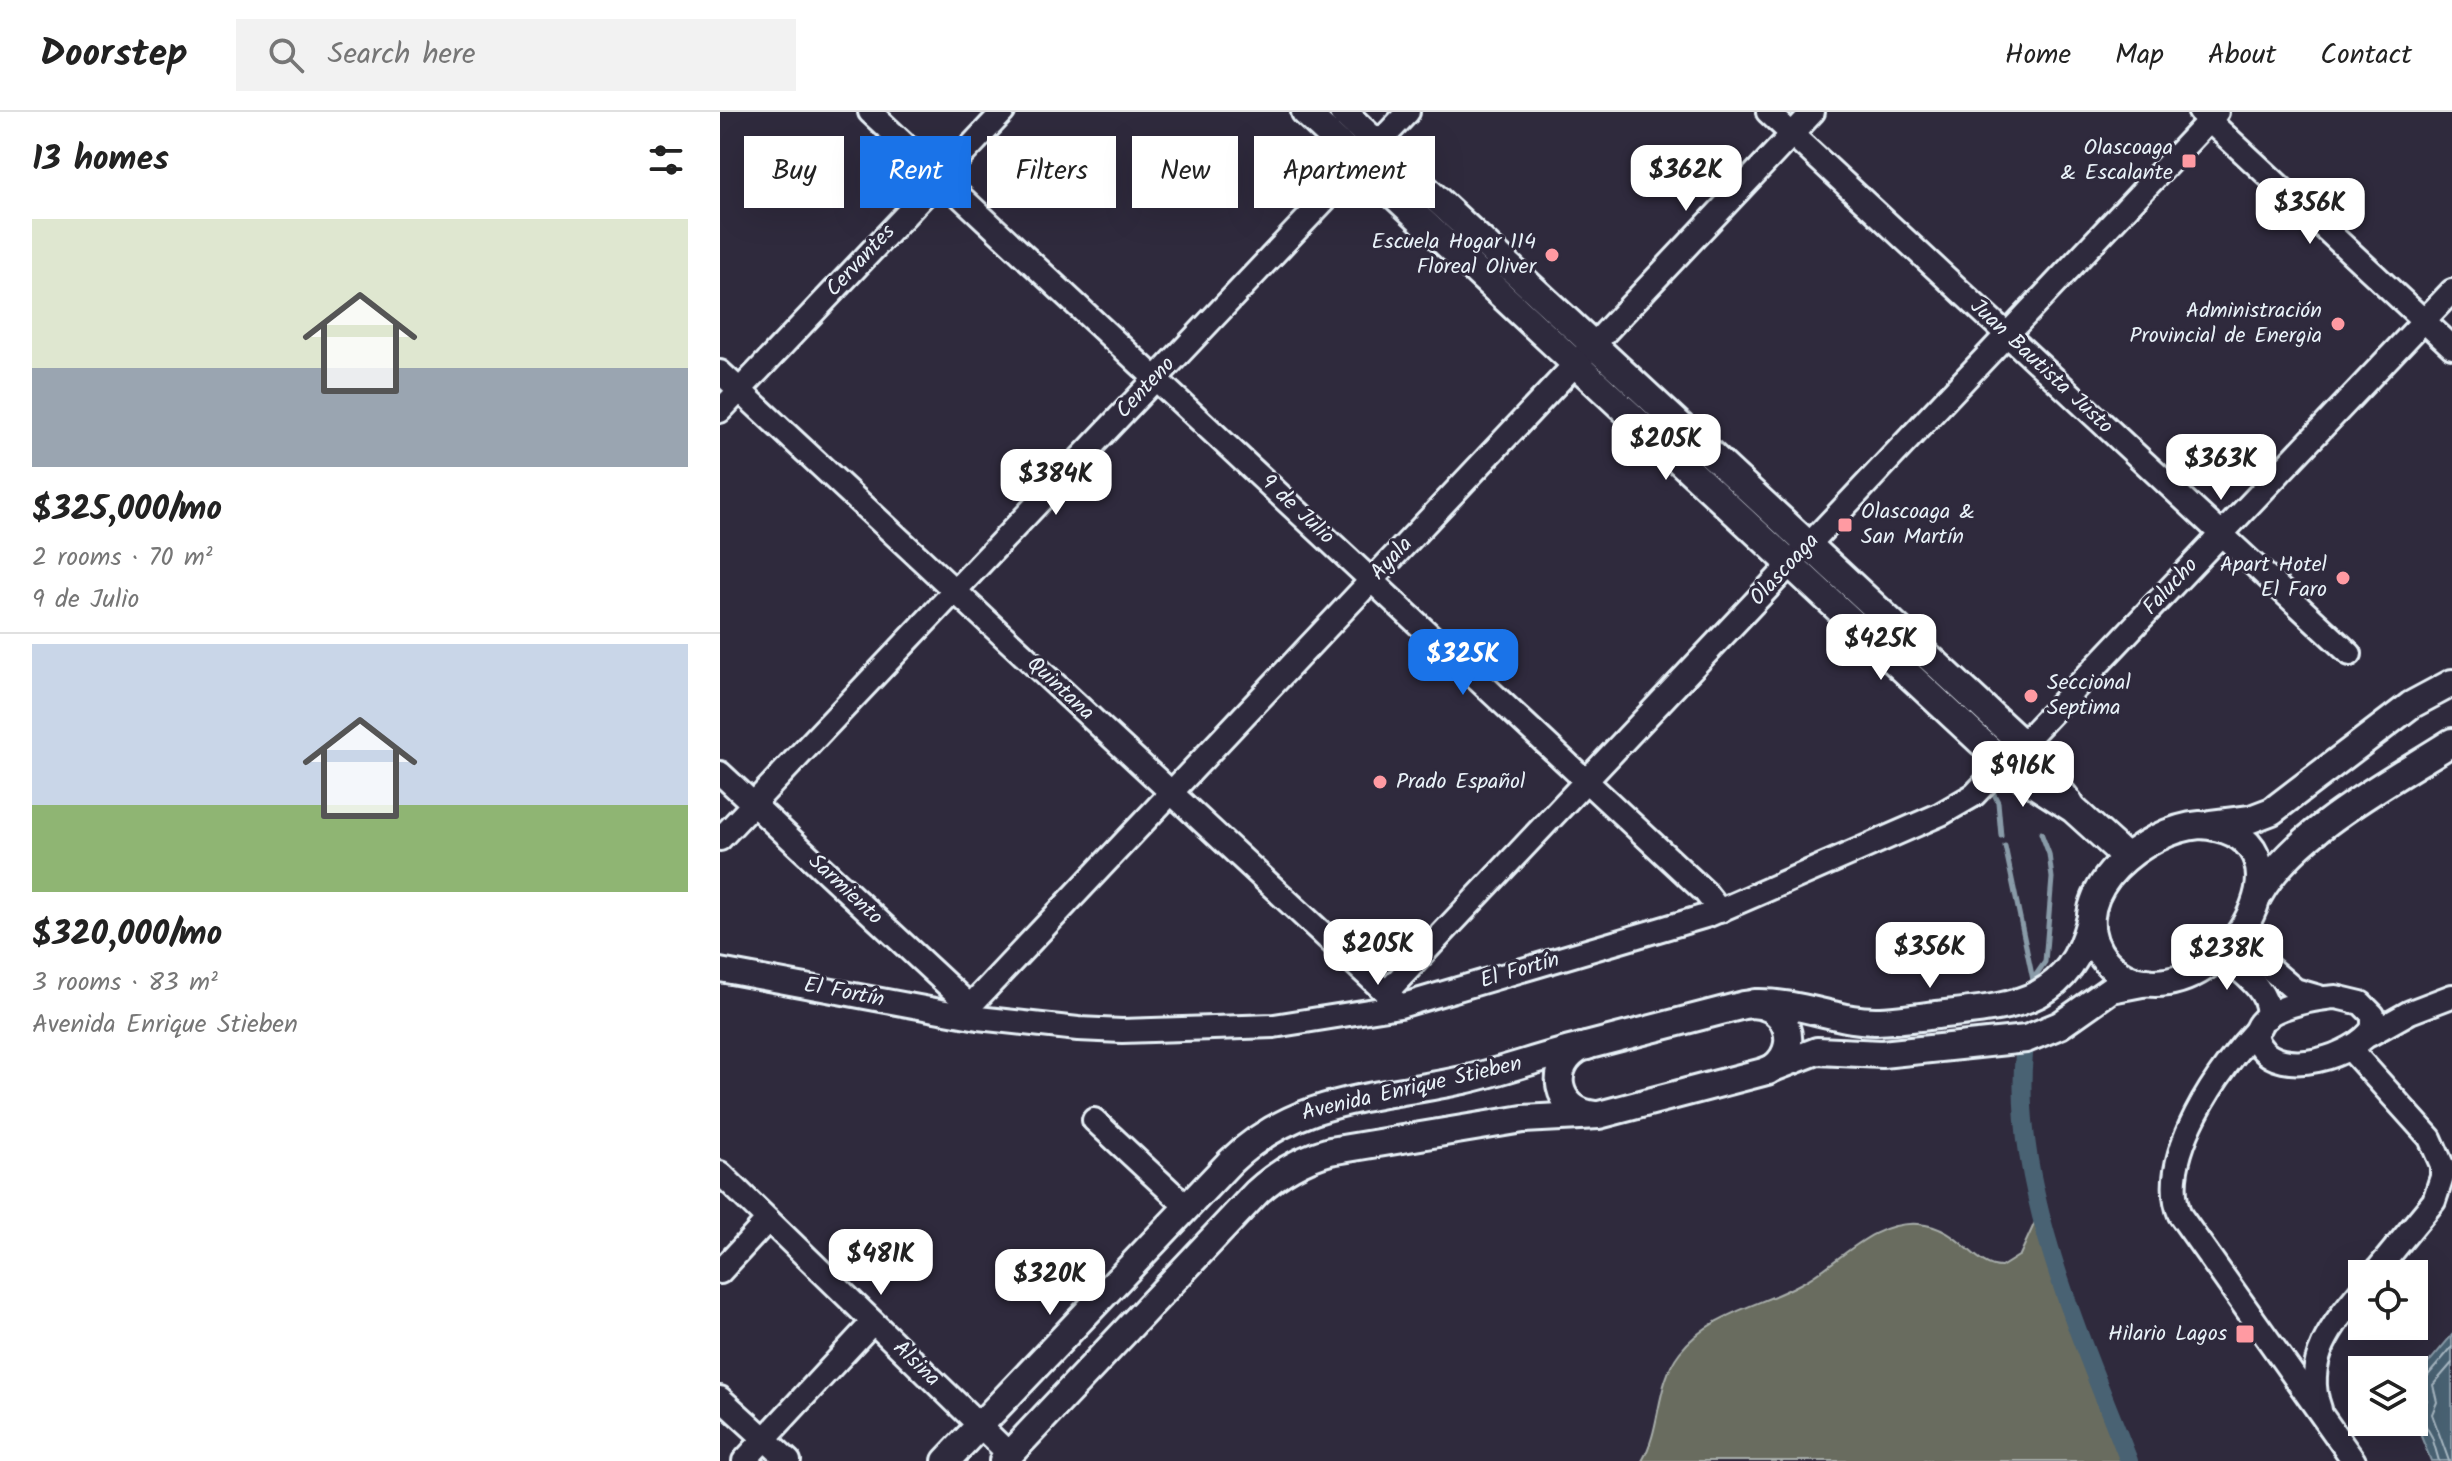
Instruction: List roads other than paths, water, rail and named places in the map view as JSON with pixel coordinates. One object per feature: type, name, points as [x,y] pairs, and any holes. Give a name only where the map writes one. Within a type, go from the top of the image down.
[{"type":"main road","points":[[1305,112],[1342,136]]},
{"type":"main road","points":[[1343,112],[1358,136]]},
{"type":"main road","points":[[1422,208],[1575,364],[1799,555],[2014,754],[2032,785],[2073,809],[2126,857]]},
{"type":"main road","points":[[1433,208],[1594,345],[1799,555]]},
{"type":"main road","points":[[2200,825],[2225,830],[2251,852],[2260,873],[2258,896],[2251,916],[2228,947],[2187,975],[2147,982],[2123,975],[2103,959],[2093,939],[2091,914],[2104,884],[2126,857],[2160,835],[2200,825],[2251,819],[2272,811],[2411,705],[2452,683]]},
{"type":"main road","points":[[2258,896],[2284,859],[2309,836],[2452,742]]},
{"type":"main road","name":"Avenida Enrique Stieben","points":[[946,1461],[1251,1143],[1305,1112],[1335,1103],[1462,1080],[1755,1003],[1788,1004],[1868,1020],[2021,1004],[2050,988],[2076,956],[2091,914]]},
{"type":"main road","name":"Avenida Enrique Stieben","points":[[1006,1458],[1257,1192],[1283,1170],[1330,1151],[1523,1119],[1599,1115],[1763,1072],[1822,1050],[1882,1054],[2017,1041],[2043,1034],[2111,989],[2147,982]]},
{"type":"main road","points":[[1755,1003],[1776,1011],[1789,1034],[1789,1045],[1781,1060],[1763,1072]]},
{"type":"main road","points":[[1976,1010],[1979,1045]]},
{"type":"main road","points":[[1587,1046],[1572,1053],[1564,1062],[1559,1085],[1566,1102],[1575,1110],[1599,1115]]},
{"type":"street","name":"9 de Julio","points":[[870,112],[896,136]]},
{"type":"street","name":"Cervantes","points":[[971,146],[1003,112]]},
{"type":"street","name":"Centeno","points":[[1385,136],[1408,112]]},
{"type":"street","name":"Juan Bautista Justo","points":[[1768,112],[2350,654]]},
{"type":"street","name":"Ayala","points":[[970,1011],[1813,112]]},
{"type":"street","points":[[2209,115],[2452,347]]},
{"type":"street","name":"Olascoaga","points":[[1393,999],[1586,781],[2007,335],[2209,115]]},
{"type":"street","name":"9 de Julio","points":[[971,206],[1710,896],[1720,911]]},
{"type":"street","name":"Cervantes","points":[[720,411],[913,208]]},
{"type":"street","name":"Centeno","points":[[720,839],[1316,208]]},
{"type":"street","name":"Falucho","points":[[2014,754],[2452,291]]},
{"type":"street","name":"Quintana","points":[[720,372],[1393,999]]},
{"type":"street","name":"El Fortín","points":[[720,970],[1100,1031],[1239,1029],[1393,999],[1720,911],[1950,810],[1974,795],[2014,754]]},
{"type":"street","name":"Sarmiento","points":[[720,773],[970,1011]]},
{"type":"street","points":[[2228,947],[2295,990],[2320,998]]},
{"type":"street","points":[[2228,947],[2263,994],[2268,1006],[2257,1039],[2259,1045],[2282,1059],[2306,1061],[2337,1056],[2429,1003],[2452,996]]},
{"type":"street","points":[[2354,1461],[2256,1327],[2180,1215],[2172,1188],[2177,1158],[2213,1081],[2233,1053],[2263,1022],[2289,1005],[2320,998],[2393,1004],[2429,1003]]},
{"type":"street","points":[[2350,999],[2361,1003],[2373,1015],[2369,1035]]},
{"type":"street","points":[[2351,1050],[2430,1138],[2442,1165],[2442,1177],[2434,1201],[2386,1260]]},
{"type":"street","points":[[1094,1120],[1187,1207]]},
{"type":"street","name":"Alsina","points":[[720,1173],[980,1427],[1006,1458]]},
{"type":"street","points":[[720,1272],[768,1220]]},
{"type":"street","points":[[2324,1418],[2315,1383],[2320,1350],[2333,1324],[2348,1306]]},
{"type":"street","points":[[744,1461],[873,1322]]},
{"type":"street","points":[[720,1398],[789,1461]]},
{"type":"water","points":[[2452,1335],[2452,1461],[2431,1461],[2421,1436],[2428,1436],[2428,1363]]},
{"type":"waterway","points":[[1990,786],[1998,802],[2001,836]]},
{"type":"waterway","points":[[2033,979],[2045,962],[2052,878],[2049,854],[2041,833]]},
{"type":"waterway","points":[[2005,846],[2033,980]]},
{"type":"waterway","points":[[2024,1054],[2023,1104],[2028,1156],[2039,1208],[2072,1314],[2129,1461]]},
{"type":"place","name":"Olascoaga & Escalante","points":[[2189,161]]},
{"type":"place","name":"Escuela Hogar 114 Floreal Oliver","points":[[1552,255]]},
{"type":"place","name":"Administración Provincial de Energia","points":[[2338,324]]},
{"type":"place","name":"Olascoaga & San Martín","points":[[1845,525]]},
{"type":"place","name":"Apart Hotel El Faro","points":[[2343,578]]},
{"type":"place","name":"Seccional Septima","points":[[2031,696]]},
{"type":"place","name":"Prado Español","points":[[1380,782]]},
{"type":"place","name":"Hilario Lagos","points":[[2245,1334]]}]
